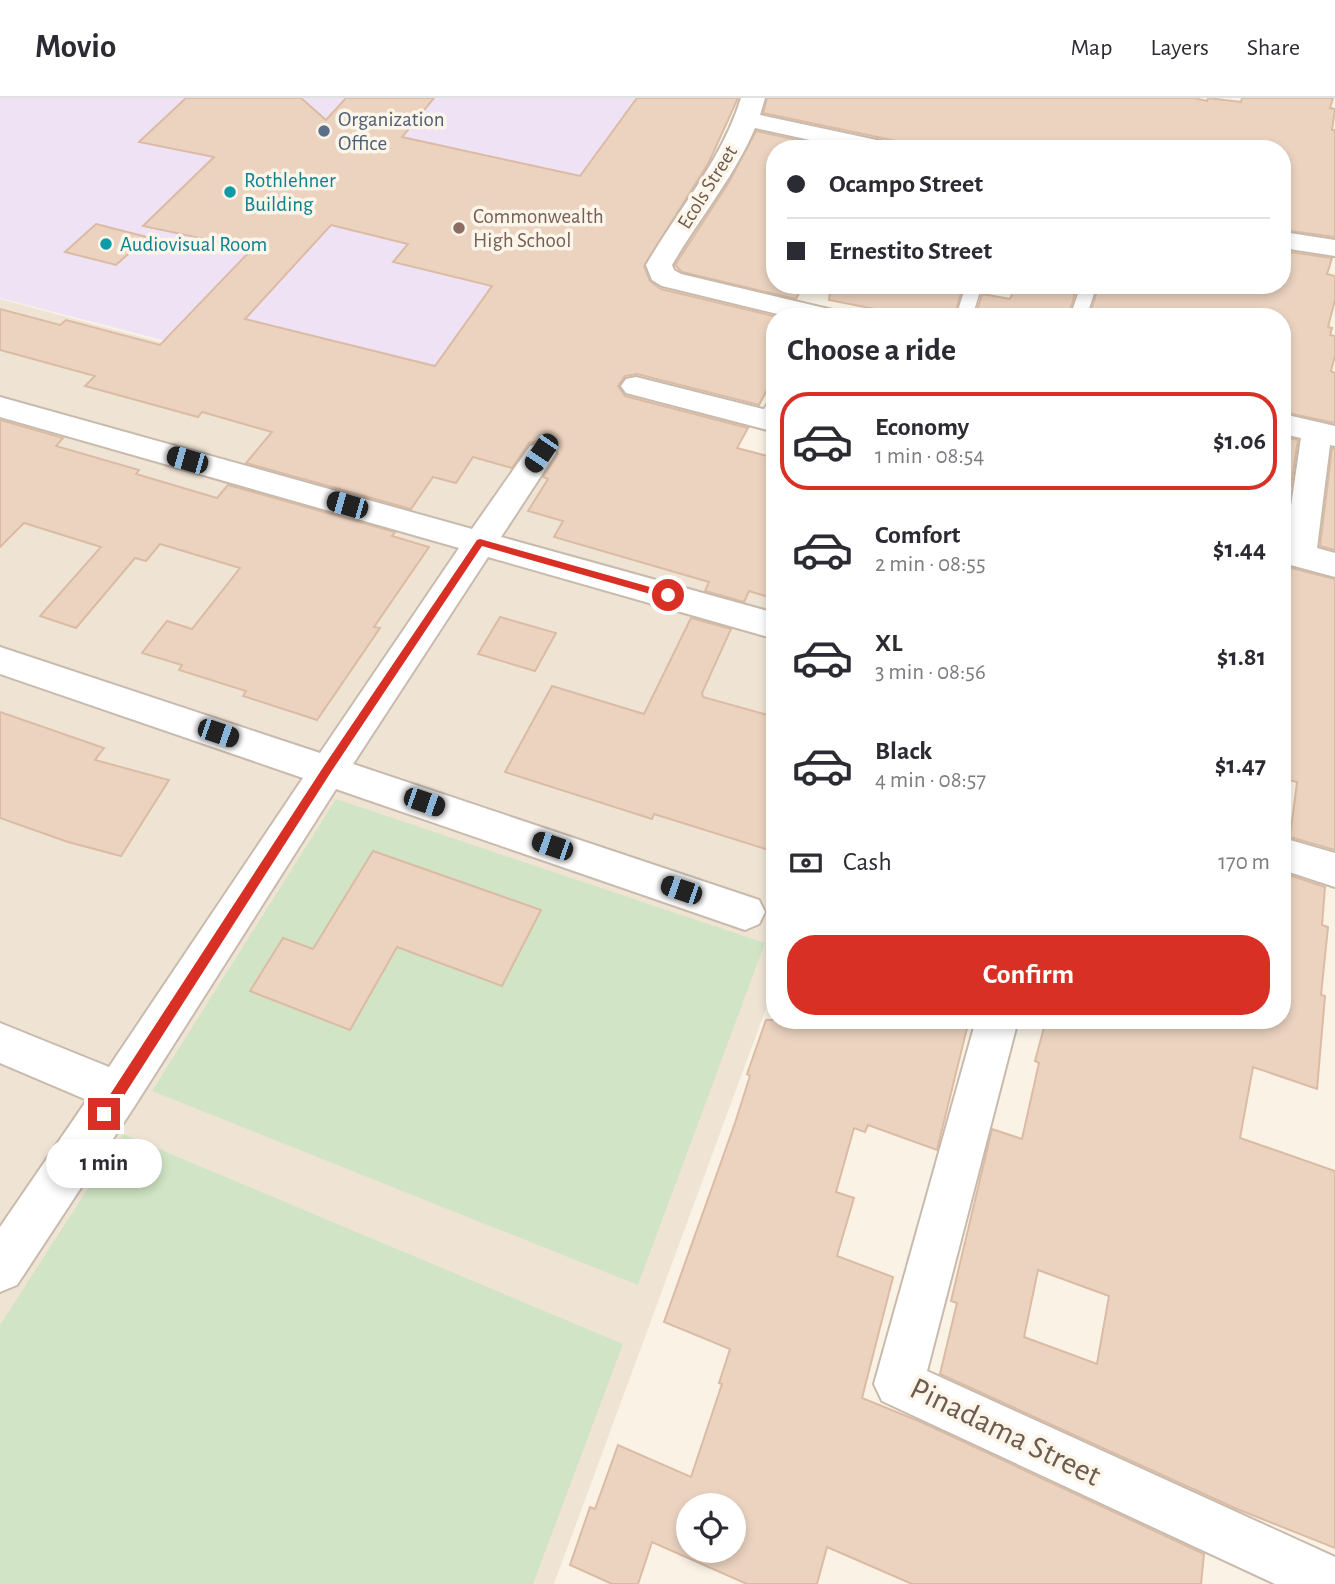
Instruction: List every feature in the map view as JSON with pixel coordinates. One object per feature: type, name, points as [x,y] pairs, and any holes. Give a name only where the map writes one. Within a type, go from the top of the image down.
[{"type":"street","points":[[750,108],[856,140]]},
{"type":"street","name":"Ecols Street","points":[[750,108],[659,265],[662,274],[672,281],[788,308]]},
{"type":"street","points":[[1291,241],[1335,248]]},
{"type":"street","points":[[636,386],[766,414]]},
{"type":"street","points":[[0,407],[766,623]]},
{"type":"street","points":[[1291,426],[1326,434],[1291,553],[1335,565]]},
{"type":"street","points":[[0,1268],[119,1092],[327,769],[541,453]]},
{"type":"street","points":[[0,660],[745,912]]},
{"type":"street","points":[[1291,856],[1335,870]]},
{"type":"street","name":"Pinadama Street","points":[[996,1029],[899,1384],[1335,1584]]},
{"type":"street","points":[[0,1043],[119,1092]]},
{"type":"shaded area","name":"Commonwealth High School","points":[[0,98],[715,98],[530,435],[0,298]]},
{"type":"shaded area","points":[[0,299],[766,505],[766,1008],[554,1584],[0,1584]]},
{"type":"green space","points":[[336,799],[765,943],[638,1285],[152,1091]]},
{"type":"green space","points":[[123,1134],[623,1344],[533,1584],[0,1584],[0,1325]]},
{"type":"building","points":[[186,98],[301,98],[326,120],[346,98],[434,98],[402,137],[580,176],[637,98],[738,98],[709,162],[644,266],[650,281],[661,289],[766,314],[766,392],[759,405],[637,374],[625,376],[618,386],[625,396],[748,428],[737,448],[766,456],[766,596],[749,591],[744,602],[705,591],[709,582],[554,537],[563,521],[528,511],[548,479],[543,477],[558,454],[553,443],[542,440],[529,443],[512,468],[473,457],[456,483],[433,477],[411,509],[246,463],[272,432],[202,412],[198,417],[85,386],[95,376],[0,350],[0,309],[60,325],[66,320],[160,345],[252,249],[143,226],[214,157],[139,142]],"holes":[[[331,225],[408,244],[393,262],[492,286],[435,366],[245,319]]]},
{"type":"building","points":[[767,98],[1194,98],[1207,101],[1208,98],[1241,102],[1242,98],[1333,98],[1330,108],[1335,109],[1332,130],[1335,130],[1335,237],[1291,231],[1291,140],[891,140],[763,113]]},
{"type":"building","points":[[756,131],[797,140],[766,140],[766,292],[682,272],[675,265],[729,182]]},
{"type":"building","name":"Audiovisual Room","points":[[96,224],[147,237],[116,265],[65,252]]},
{"type":"building","points":[[1291,252],[1332,258],[1327,274],[1335,276],[1335,300],[1328,327],[1332,328],[1330,335],[1335,336],[1335,356],[1331,371],[1335,373],[1335,423],[1291,414],[1291,308],[1092,308],[1096,294],[1291,294]]},
{"type":"building","points":[[775,294],[798,294],[796,299]]},
{"type":"building","points":[[830,294],[961,294],[957,308],[870,308],[829,300]]},
{"type":"building","points":[[982,294],[1010,299],[1012,294],[1075,294],[1071,308],[978,308]]},
{"type":"building","points":[[0,420],[63,438],[56,446],[139,470],[136,474],[217,498],[228,485],[395,532],[392,536],[429,547],[374,627],[380,628],[317,720],[243,696],[246,691],[179,670],[182,665],[142,653],[167,621],[192,629],[240,568],[160,544],[146,561],[135,558],[76,628],[40,616],[101,547],[24,523],[0,547]]},
{"type":"building","points":[[1291,439],[1298,440],[1291,485]]},
{"type":"building","points":[[1332,448],[1335,448],[1335,550],[1320,546]]},
{"type":"building","points":[[1291,568],[1335,579],[1335,850],[1291,837],[1297,782],[1291,781]]},
{"type":"building","points":[[500,617],[556,633],[535,671],[478,654]]},
{"type":"building","points":[[691,618],[731,629],[702,693],[703,697],[766,714],[766,849],[654,814],[652,819],[505,772],[552,686],[644,714]]},
{"type":"building","points":[[0,712],[104,748],[95,760],[169,780],[121,856],[68,842],[0,818]]},
{"type":"building","points":[[373,851],[541,910],[502,986],[397,947],[350,1030],[250,991],[283,938],[313,949]]},
{"type":"building","points":[[1291,876],[1325,887],[1322,925],[1328,927],[1321,995],[1325,996],[1317,1089],[1253,1067],[1240,1138],[1335,1171],[1335,1548],[1237,1509],[940,1374],[957,1303],[951,1301],[992,1129],[1022,1139],[1039,1063],[1035,1061],[1044,1029],[1291,1029]],"holes":[[[1038,1270],[1109,1296],[1097,1364],[1024,1337]]]},
{"type":"building","points":[[766,1020],[766,1029],[967,1029],[937,1150],[868,1125],[865,1132],[854,1128],[836,1192],[854,1198],[837,1256],[893,1277],[862,1398],[921,1422],[1204,1554],[1201,1584],[912,1584],[827,1547],[817,1584],[747,1584],[700,1563],[746,1563],[746,1493],[676,1493],[676,1553],[652,1542],[638,1584],[612,1584],[570,1565],[590,1507],[595,1509],[618,1445],[691,1477],[722,1384],[719,1383],[730,1349],[664,1322],[750,1076],[747,1074]]},
{"type":"place","name":"Organization Office","points":[[324,131]]},
{"type":"place","name":"Rothlehner Building","points":[[230,192]]},
{"type":"place","name":"Commonwealth High School","points":[[459,228]]},
{"type":"place","name":"Audiovisual Room","points":[[106,244]]},
{"type":"route","points":[[104,1114],[327,769],[480,542],[668,595]]}]
